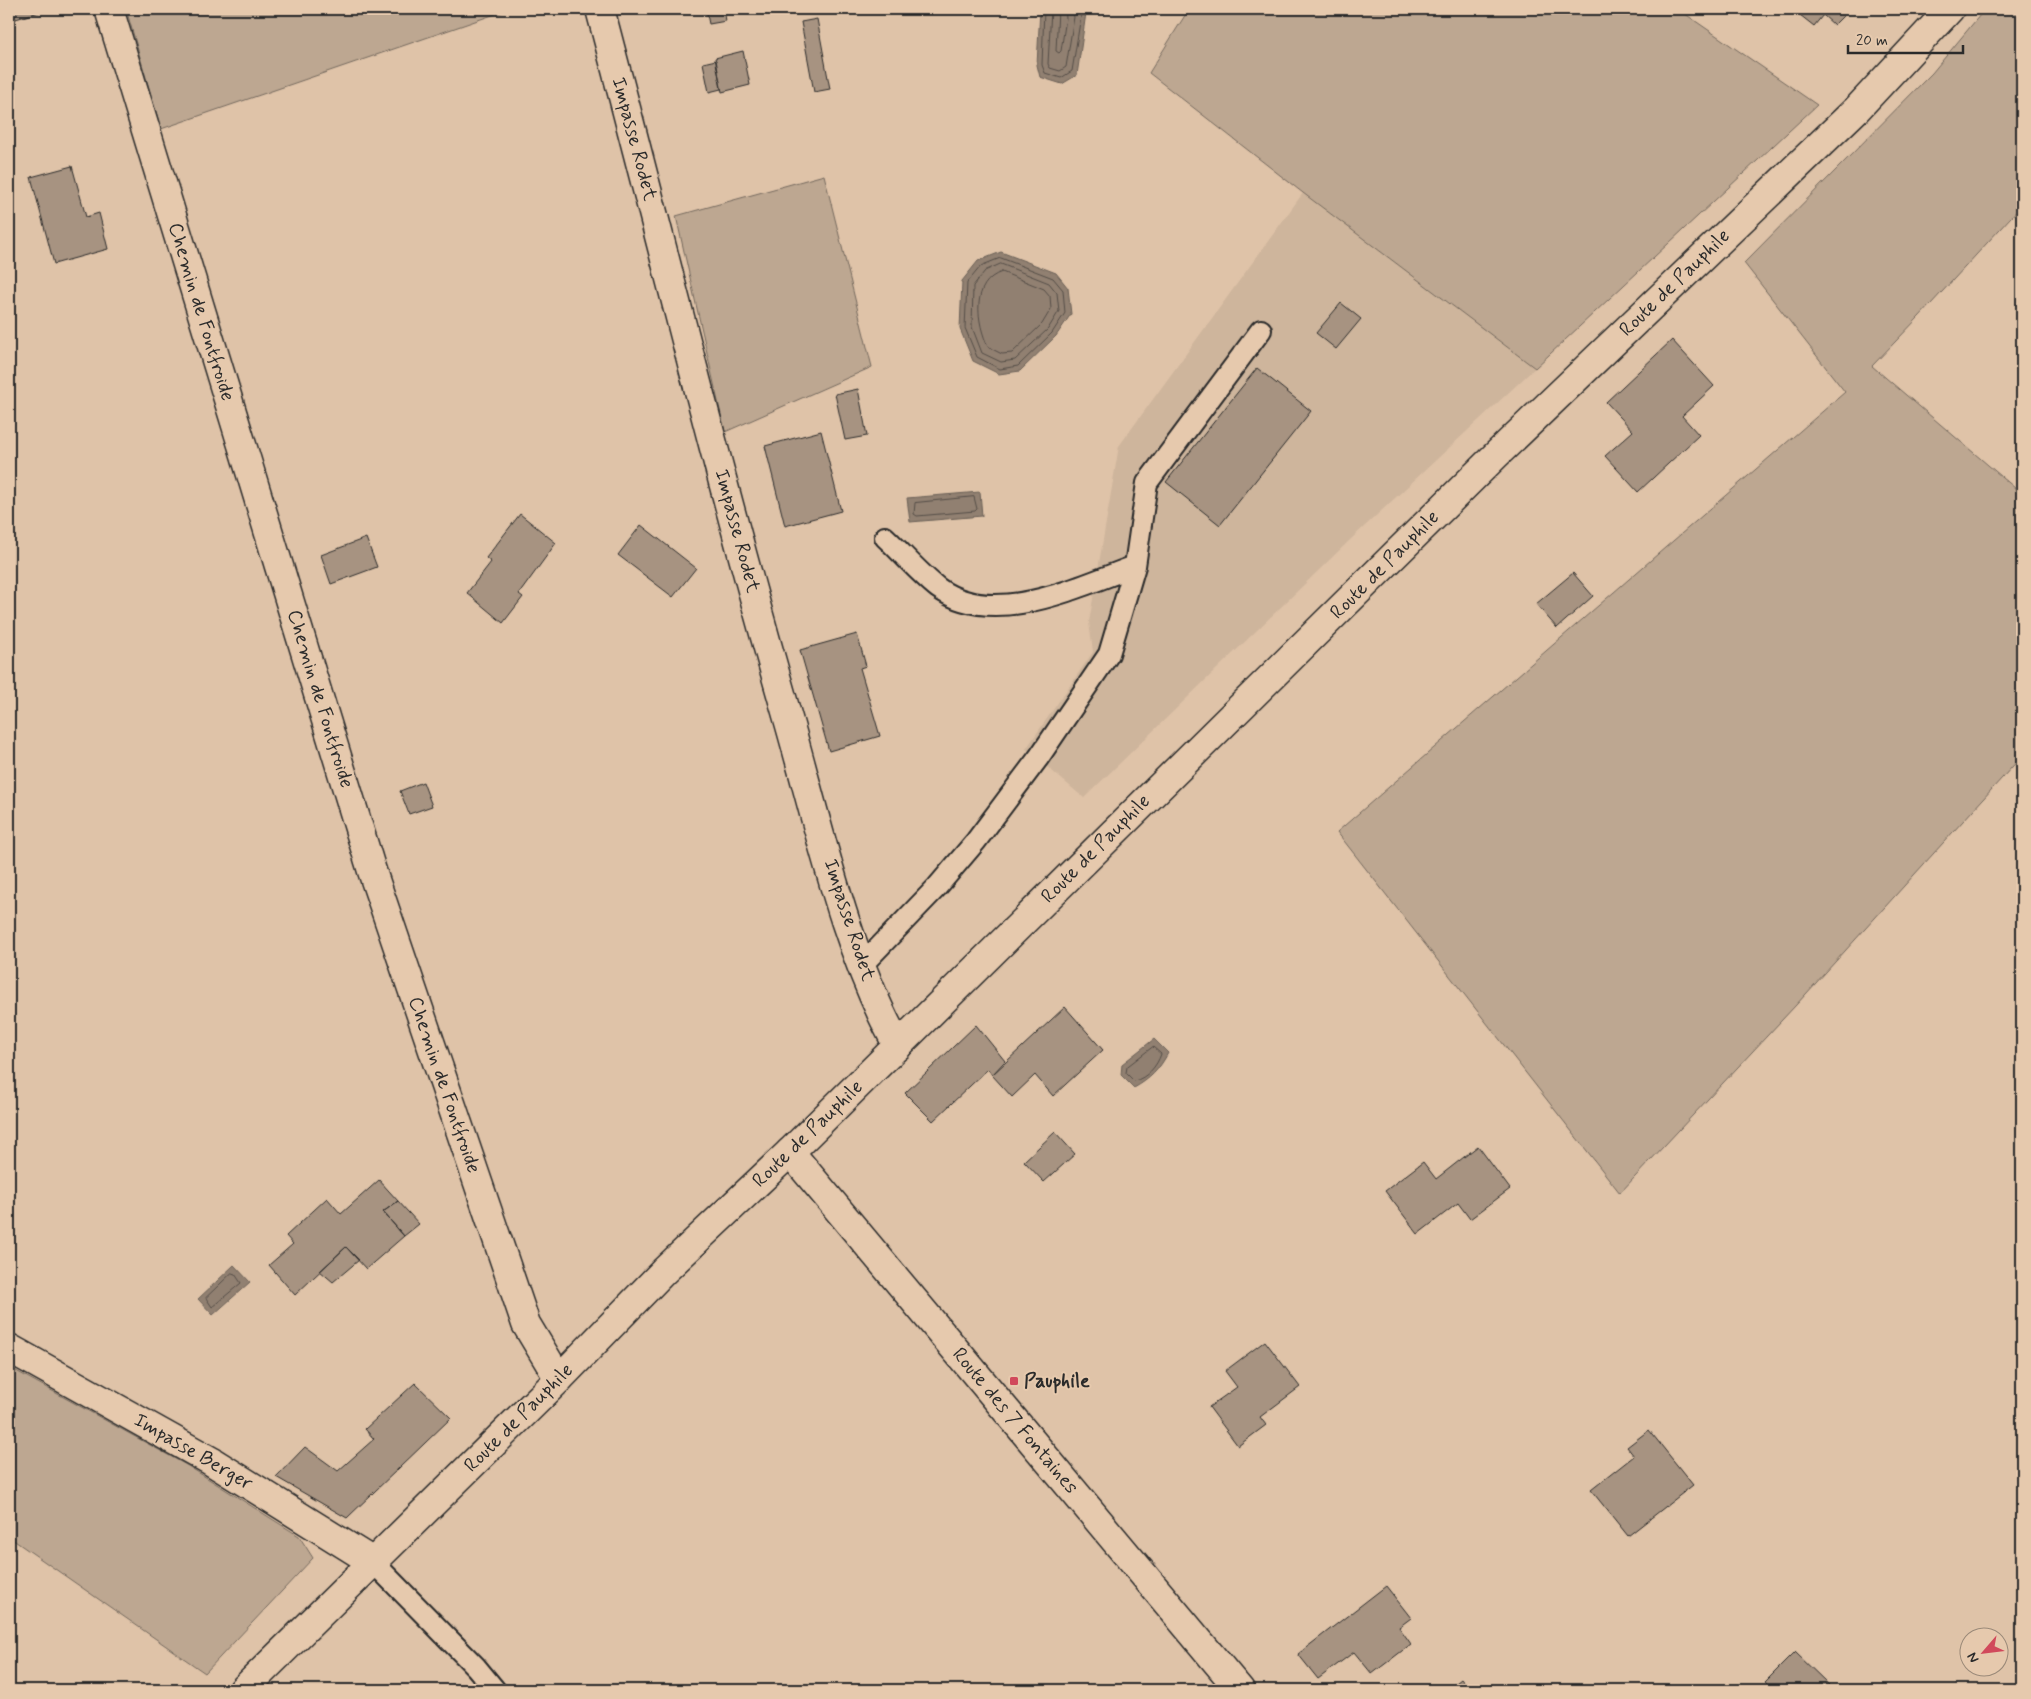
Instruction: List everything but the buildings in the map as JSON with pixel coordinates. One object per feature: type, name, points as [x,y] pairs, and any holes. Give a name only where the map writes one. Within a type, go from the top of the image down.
[{"type":"street","name":"Chemin de Fontfroide","points":[[109,9],[372,871],[526,1324],[559,1379]]},
{"type":"street","name":"Impasse Rodet","points":[[600,9],[768,646],[847,923],[880,1014],[898,1046]]},
{"type":"street","name":"Route de Pauphile","points":[[242,1690],[559,1379],[664,1271],[790,1152],[1496,455],[1857,109],[1950,9]]},
{"type":"street","name":"Route des 7 Fontaines","points":[[790,1152],[1240,1690]]},
{"type":"street","name":"Impasse Berger","points":[[9,1348],[211,1461],[373,1562]]},
{"type":"lane","points":[[862,965],[936,887],[976,841],[1039,758],[1109,654],[1136,566],[1147,483],[1261,330]]},
{"type":"lane","points":[[885,537],[938,588],[963,601],[987,605],[1038,600],[1136,566]]},
{"type":"lane","points":[[373,1562],[476,1667],[495,1690]]},
{"type":"shaded area","points":[[126,9],[510,9],[161,129]]},
{"type":"shaded area","points":[[1189,9],[1678,9],[1817,105],[1535,368],[1303,193],[1149,73]]},
{"type":"shaded area","points":[[1985,9],[2022,9],[2022,205],[1872,366],[2022,494],[2022,756],[1796,1005],[1620,1193],[1337,832],[1845,392],[1744,263],[1932,73]]},
{"type":"shaded area","points":[[824,175],[872,367],[725,432],[676,216]]},
{"type":"shaded area","points":[[1303,193],[1535,368],[1351,539],[1084,798],[1026,749],[1093,652],[1089,622],[1119,446]]},
{"type":"shaded area","points":[[9,1367],[188,1466],[299,1536],[313,1558],[205,1673],[9,1537]]},
{"type":"water","points":[[1040,9],[1082,9],[1086,13],[1077,75],[1062,84],[1040,77],[1037,65]]},
{"type":"water","points":[[1001,252],[1056,273],[1068,288],[1071,314],[1056,336],[1020,371],[999,374],[973,361],[960,329],[962,281],[978,261]]},
{"type":"water","points":[[980,492],[982,516],[910,522],[907,498]]},
{"type":"water","points":[[1154,1039],[1168,1053],[1154,1074],[1134,1088],[1121,1075],[1122,1064]]},
{"type":"water","points":[[234,1265],[250,1282],[213,1315],[198,1299]]},
{"type":"place","name":"Pauphile","points":[[1014,1381]]}]
